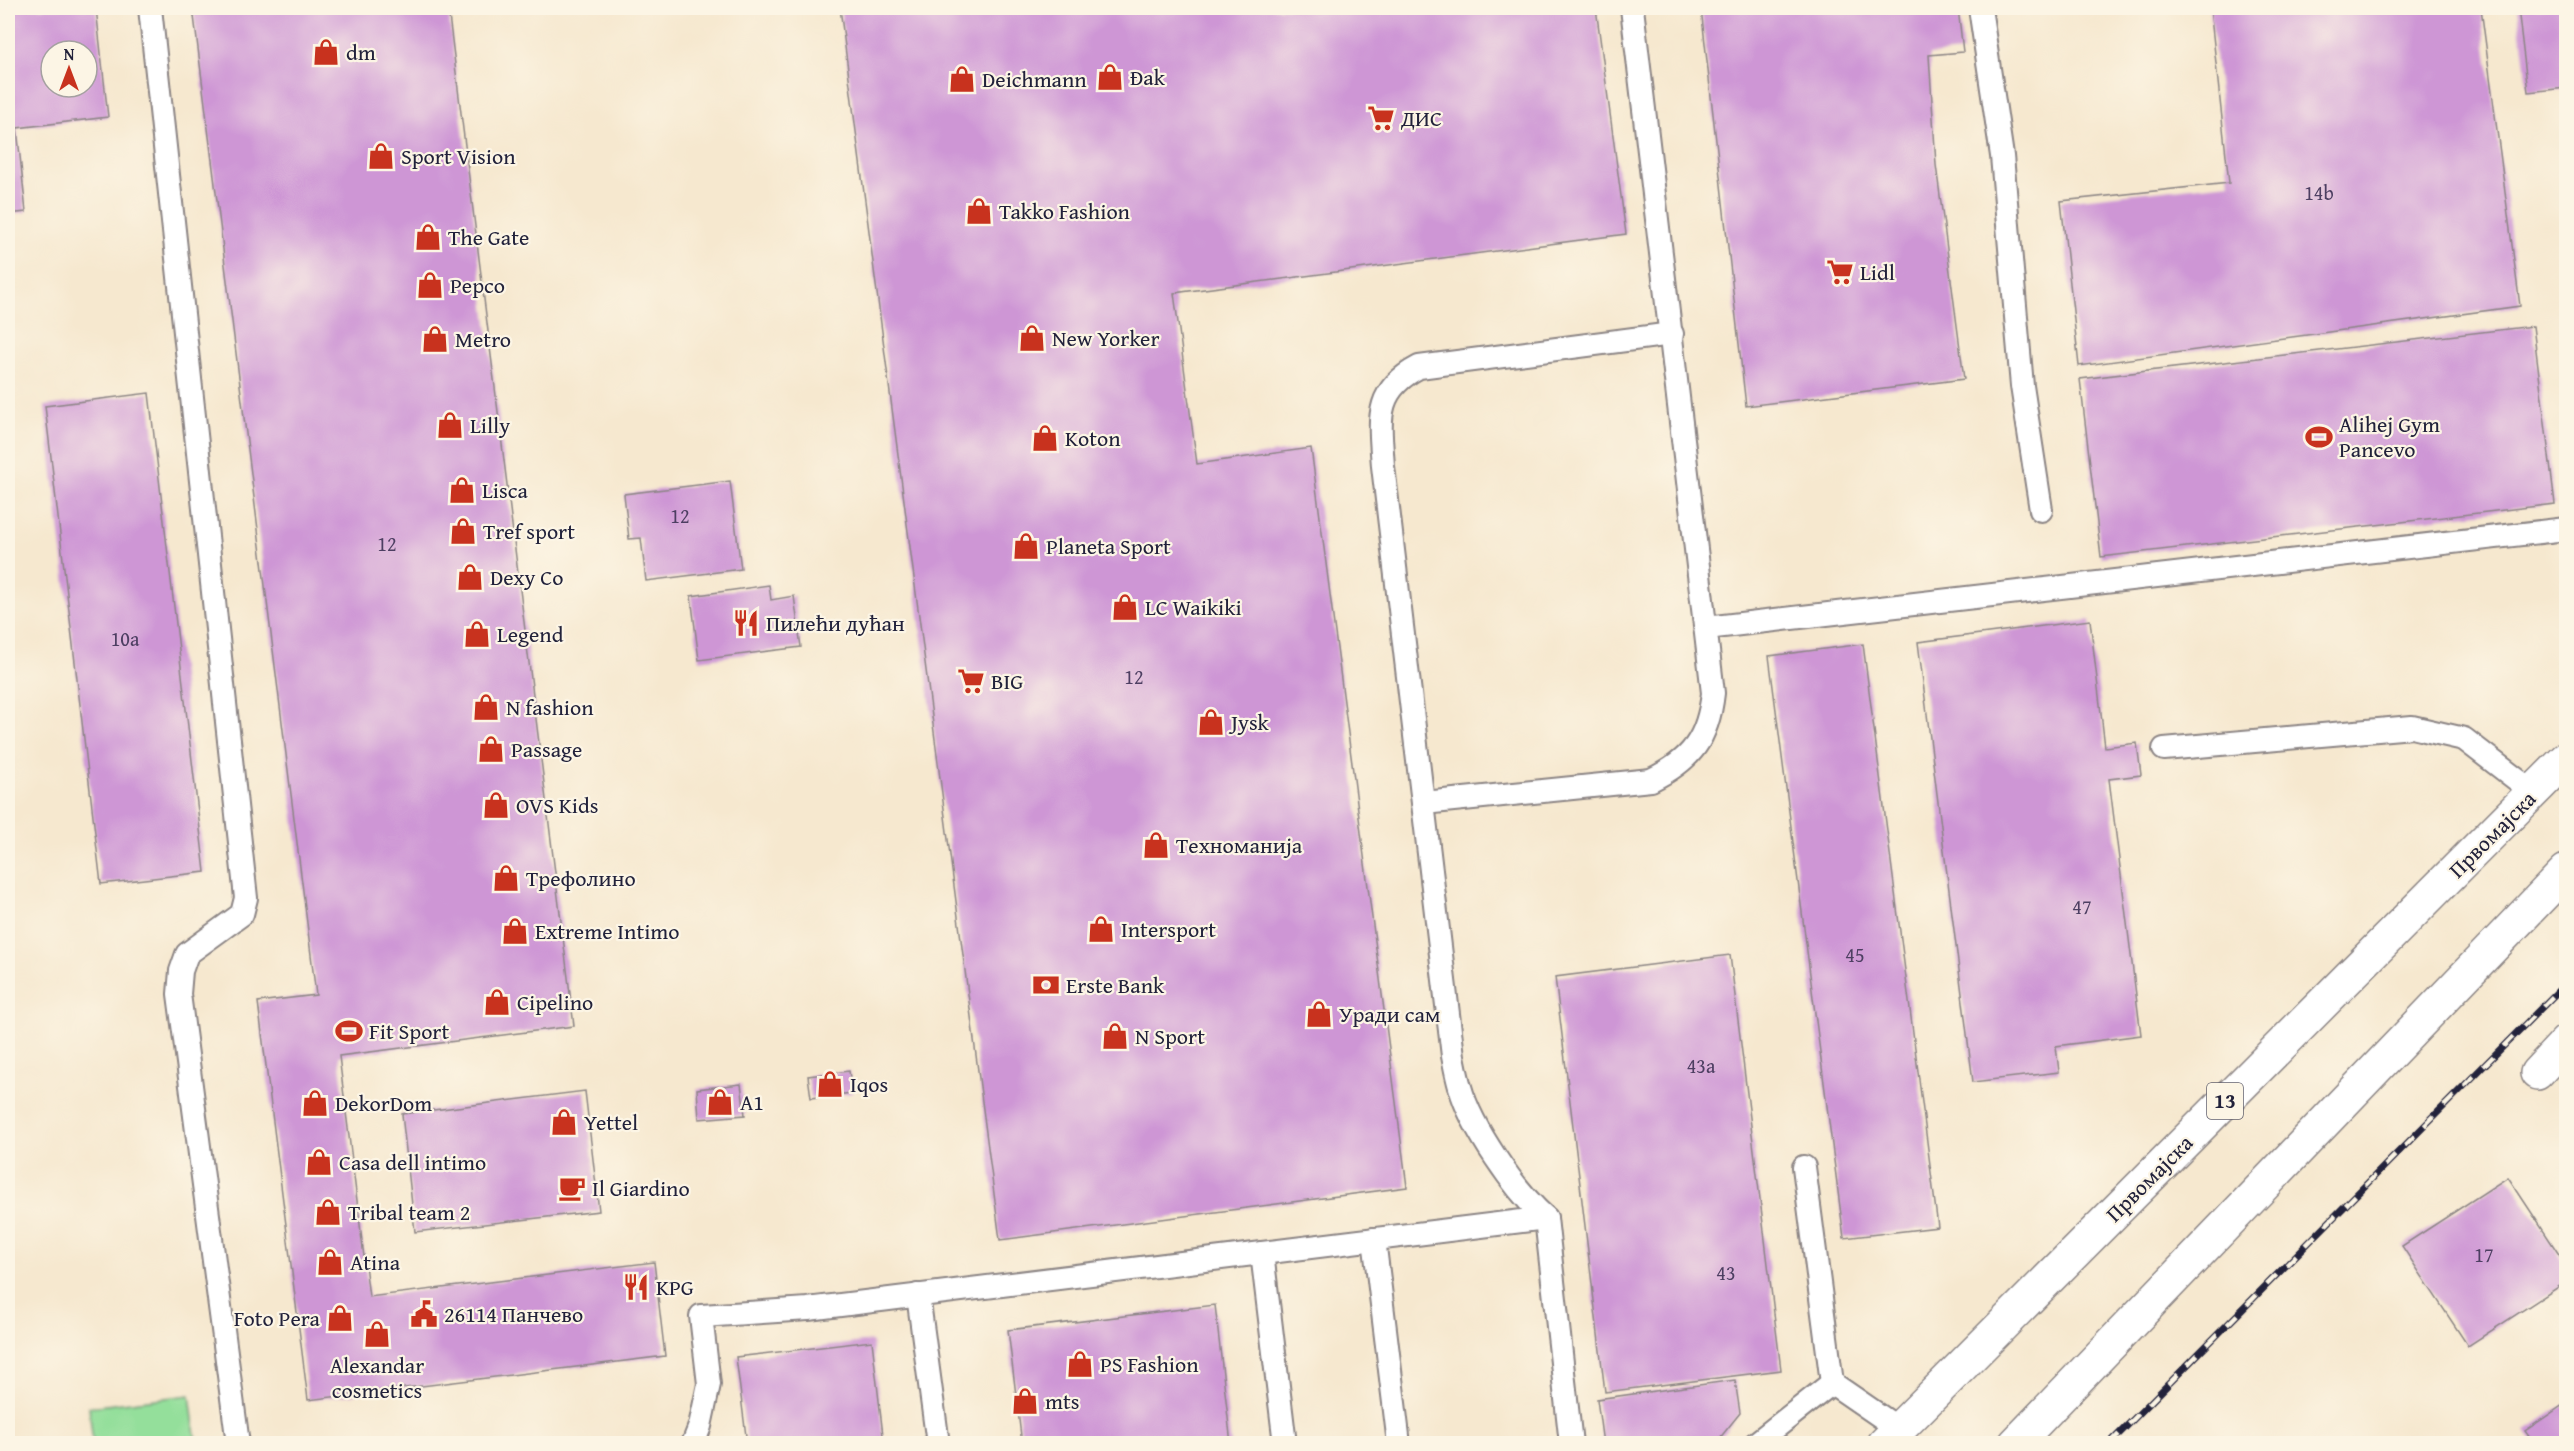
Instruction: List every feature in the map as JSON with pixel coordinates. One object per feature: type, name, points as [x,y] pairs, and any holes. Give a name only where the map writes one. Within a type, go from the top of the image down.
[{"type":"main road","name":"Првомајска","points":[[1892,1436],[2566,759]]},
{"type":"main road","points":[[2015,1443],[2566,871]]},
{"type":"main road","points":[[2537,1072],[2566,1042]]},
{"type":"lane","points":[[150,8],[246,898],[242,914],[187,954],[181,971],[179,994],[238,1443]]},
{"type":"lane","points":[[1424,803],[1651,780],[1672,769],[1688,755],[1703,735],[1711,717],[1713,693],[1706,628],[1632,8]]},
{"type":"lane","points":[[1980,8],[2002,156],[2022,386],[2041,510]]},
{"type":"lane","points":[[1571,1443],[1546,1218],[1530,1204],[1473,1119],[1460,1089],[1453,1056],[1383,466],[1381,406],[1403,376],[1419,367],[1672,334]]},
{"type":"lane","points":[[1706,628],[2566,529]]},
{"type":"lane","points":[[2164,749],[2412,727],[2464,739],[2533,792]]},
{"type":"lane","points":[[1804,1167],[1832,1383],[1892,1436]]},
{"type":"lane","points":[[693,1443],[700,1426],[709,1384],[702,1316],[808,1309],[1546,1218]]},
{"type":"lane","points":[[1374,1239],[1399,1443]]},
{"type":"lane","points":[[1262,1253],[1285,1443]]},
{"type":"lane","points":[[918,1295],[938,1443]]},
{"type":"lane","points":[[1755,1443],[1832,1383]]},
{"type":"green space","points":[[190,1395],[196,1443],[93,1443],[89,1407]]},
{"type":"building","points":[[8,8],[96,8],[108,117],[17,128],[26,212],[8,214],[8,67],[10,67]]},
{"type":"building","points":[[193,8],[448,8],[574,1026],[339,1056],[369,1297],[654,1262],[665,1356],[308,1400],[258,1002],[316,995]]},
{"type":"building","points":[[840,8],[1596,8],[1626,234],[1174,293],[1197,464],[1311,448],[1407,1187],[1000,1240]]},
{"type":"building","name":"Lidl","points":[[1701,8],[1958,8],[1963,52],[1929,55],[1936,165],[1964,379],[1746,406]]},
{"type":"building","points":[[2210,8],[2481,8],[2520,306],[2079,366],[2061,201],[2229,183]]},
{"type":"building","points":[[2518,8],[2566,8],[2566,88],[2528,92]]},
{"type":"building","points":[[2533,326],[2555,504],[2101,557],[2080,379]]},
{"type":"building","points":[[149,393],[205,872],[101,884],[45,406]]},
{"type":"building","points":[[730,481],[741,569],[646,581],[641,538],[629,539],[624,494]]},
{"type":"building","name":"Пилећи дућан","points":[[769,585],[771,600],[794,596],[801,647],[699,660],[691,596]]},
{"type":"building","points":[[2090,620],[2105,747],[2137,743],[2141,775],[2109,779],[2141,1035],[2056,1046],[2059,1072],[1973,1082],[1918,642]]},
{"type":"building","points":[[1863,644],[1938,1227],[1844,1238],[1769,656]]},
{"type":"building","points":[[1730,955],[1781,1370],[1605,1392],[1555,977]]},
{"type":"building","name":"Iqos","points":[[849,1071],[852,1093],[811,1098],[808,1076]]},
{"type":"building","name":"A1","points":[[741,1084],[745,1115],[699,1119],[697,1089]]},
{"type":"building","points":[[585,1091],[599,1211],[415,1232],[402,1114]]},
{"type":"building","points":[[2508,1177],[2566,1265],[2566,1282],[2468,1346],[2402,1246]]},
{"type":"building","points":[[1215,1305],[1231,1444],[1022,1444],[1008,1330]]},
{"type":"building","points":[[872,1341],[884,1444],[747,1444],[736,1357]]},
{"type":"building","points":[[1735,1380],[1740,1413],[1715,1444],[1603,1444],[1597,1399]]},
{"type":"building","points":[[2566,1403],[2566,1444],[2530,1444],[2533,1442],[2525,1431]]},
{"type":"railway","points":[[2109,1444],[2566,983]]},
{"type":"place","name":"dm","points":[[326,52]]},
{"type":"place","name":"Đak","points":[[1110,77]]},
{"type":"place","name":"Deichmann","points":[[962,79]]},
{"type":"place","name":"ДИС","points":[[1381,118]]},
{"type":"place","name":"Sport Vision","points":[[381,156]]},
{"type":"place","name":"Takko Fashion","points":[[979,211]]},
{"type":"place","name":"The Gate","points":[[428,237]]},
{"type":"place","name":"Lidl","points":[[1840,272]]},
{"type":"place","name":"Pepco","points":[[430,285]]},
{"type":"place","name":"New Yorker","points":[[1032,338]]},
{"type":"place","name":"Metro","points":[[435,339]]},
{"type":"place","name":"Lilly","points":[[450,425]]},
{"type":"place","name":"Alihej Gym Pancevo","points":[[2319,437]]},
{"type":"place","name":"Koton","points":[[1045,438]]},
{"type":"place","name":"Lisca","points":[[462,490]]},
{"type":"place","name":"Tref sport","points":[[463,531]]},
{"type":"place","name":"Planeta Sport","points":[[1026,546]]},
{"type":"place","name":"Dexy Co","points":[[470,577]]},
{"type":"place","name":"LC Waikiki","points":[[1125,607]]},
{"type":"place","name":"Пилећи дућан","points":[[746,623]]},
{"type":"place","name":"Legend","points":[[477,634]]},
{"type":"place","name":"BIG","points":[[971,681]]},
{"type":"place","name":"N fashion","points":[[486,707]]},
{"type":"place","name":"Jysk","points":[[1211,722]]},
{"type":"place","name":"Passage","points":[[491,749]]},
{"type":"place","name":"OVS Kids","points":[[496,805]]},
{"type":"place","name":"Техноманија","points":[[1156,845]]},
{"type":"place","name":"Трефолино","points":[[506,878]]},
{"type":"place","name":"Intersport","points":[[1101,929]]},
{"type":"place","name":"Extreme Intimo","points":[[515,931]]},
{"type":"place","name":"Erste Bank","points":[[1046,985]]},
{"type":"place","name":"Cipelino","points":[[497,1002]]},
{"type":"place","name":"Уради сам","points":[[1319,1014]]},
{"type":"place","name":"Fit Sport","points":[[349,1031]]},
{"type":"place","name":"N Sport","points":[[1115,1036]]},
{"type":"place","name":"Iqos","points":[[830,1084]]},
{"type":"place","name":"A1","points":[[720,1102]]},
{"type":"place","name":"DekorDom","points":[[315,1103]]},
{"type":"place","name":"Yettel","points":[[564,1122]]},
{"type":"place","name":"Casa dell intimo","points":[[319,1162]]},
{"type":"place","name":"Il Giardino","points":[[572,1188]]},
{"type":"place","name":"Tribal team 2","points":[[328,1212]]},
{"type":"place","name":"Atina","points":[[330,1262]]},
{"type":"place","name":"KPG","points":[[636,1287]]},
{"type":"place","name":"26114 Панчево","points":[[424,1314]]},
{"type":"place","name":"Foto Pera","points":[[340,1318]]},
{"type":"place","name":"Alexandar cosmetics","points":[[377,1334]]},
{"type":"place","name":"PS Fashion","points":[[1080,1364]]},
{"type":"place","name":"mts","points":[[1025,1401]]}]
